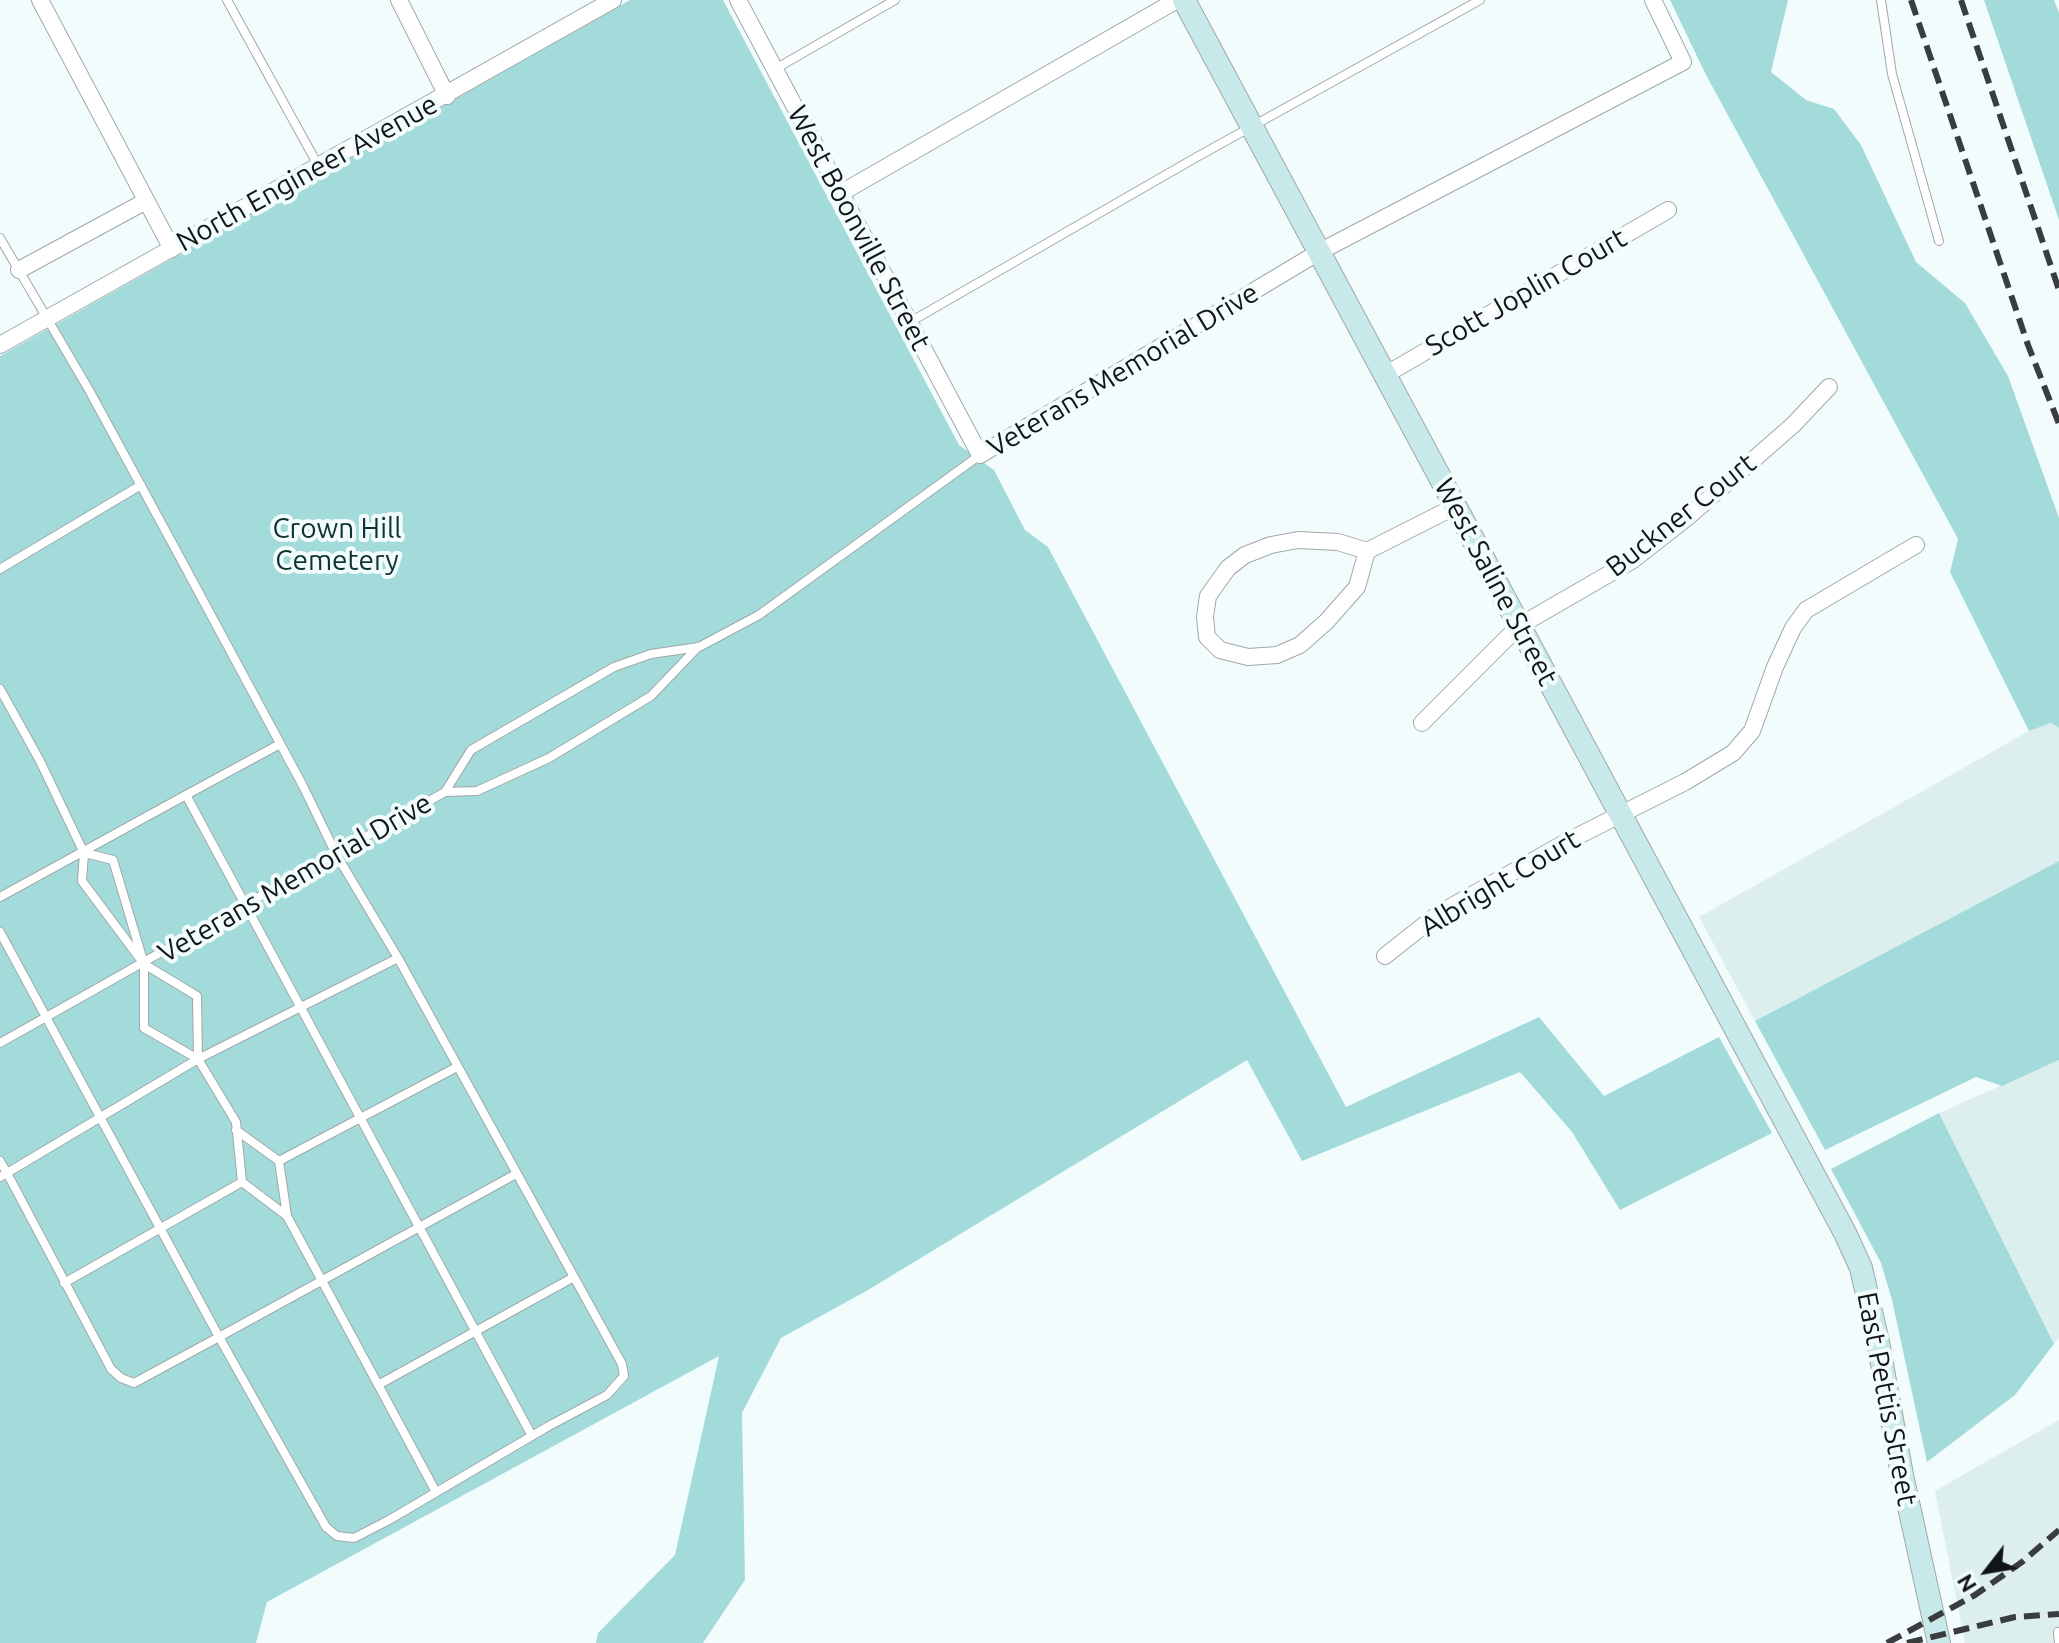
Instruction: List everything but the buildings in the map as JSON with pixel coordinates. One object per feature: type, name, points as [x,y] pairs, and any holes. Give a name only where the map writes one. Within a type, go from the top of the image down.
[{"type":"street","points":[[40,0],[172,249]]},
{"type":"street","points":[[399,0],[447,96]]},
{"type":"street","name":"North Engineer Avenue","points":[[0,345],[613,0]]},
{"type":"street","name":"West Boonville Street","points":[[738,0],[980,455]]},
{"type":"street","points":[[841,193],[1177,0]]},
{"type":"street","name":"West Saline Street","points":[[1184,0],[1808,1164]]},
{"type":"street","name":"Veterans Memorial Drive","points":[[980,455],[1319,252],[1683,62],[1653,0]]},
{"type":"street","points":[[19,270],[146,201]]},
{"type":"street","name":"Scott Joplin Court","points":[[1385,375],[1668,210]]},
{"type":"street","name":"Buckner Court","points":[[1422,723],[1519,626],[1633,560],[1689,516],[1793,425],[1829,387]]},
{"type":"street","points":[[1367,551],[1357,587],[1326,622],[1300,645],[1277,655],[1248,657],[1220,650],[1207,637],[1205,617],[1208,596],[1228,568],[1245,555],[1271,545],[1298,540],[1338,542],[1367,551],[1456,506]]},
{"type":"street","name":"Albright Court","points":[[1385,956],[1438,914],[1568,841],[1685,782],[1733,753],[1752,731],[1775,667],[1793,628],[1806,610],[1916,545]]},
{"type":"street","name":"East Pettis Street","points":[[1808,1164],[1861,1268],[1939,1643]]},
{"type":"lane","points":[[227,0],[319,167]]},
{"type":"lane","points":[[775,69],[895,0]]},
{"type":"lane","points":[[909,322],[1480,0]]},
{"type":"lane","points":[[1881,0],[1892,74],[1939,241]]},
{"type":"lane","points":[[0,238],[141,485],[336,854],[398,958],[622,1364],[624,1376],[607,1395],[354,1538],[337,1536],[326,1527],[219,1337],[0,932]]},
{"type":"lane","name":"Veterans Memorial Drive","points":[[0,1043],[445,792],[477,791],[549,758],[651,696],[699,647],[759,615],[980,455]]},
{"type":"lane","points":[[0,569],[141,485]]},
{"type":"lane","name":"Veterans Memorial Drive","points":[[445,792],[471,750],[614,667],[651,654],[699,647]]},
{"type":"lane","points":[[0,689],[40,761],[84,853],[82,881],[144,964],[197,996],[198,1059]]},
{"type":"lane","points":[[0,897],[280,744]]},
{"type":"lane","points":[[186,795],[532,1436]]},
{"type":"lane","points":[[84,853],[113,860],[144,964],[144,1028],[198,1059],[236,1122],[242,1182],[287,1216]]},
{"type":"lane","points":[[3,1175],[198,1059],[398,958]]},
{"type":"lane","points":[[279,1161],[457,1067]]},
{"type":"lane","points":[[236,1130],[279,1161],[287,1216],[436,1492]]},
{"type":"lane","points":[[0,1161],[3,1175],[111,1369],[121,1378],[134,1383],[516,1174]]},
{"type":"lane","points":[[64,1283],[242,1182]]},
{"type":"lane","points":[[378,1385],[574,1277]]},
{"type":"lane","points":[[2058,1632],[2059,1643]]},
{"type":"shaded area","points":[[2051,723],[2059,728],[2059,861],[1755,1021],[1699,917],[2029,731]]},
{"type":"shaded area","points":[[2059,1060],[2059,1338],[2054,1344],[1939,1113]]},
{"type":"shaded area","points":[[2059,1420],[2059,1643],[1965,1643],[1935,1491]]},
{"type":"green space","name":"Crown Hill Cemetery","points":[[630,0],[723,0],[959,445],[994,470],[1025,530],[1048,547],[1346,1107],[1539,1017],[1604,1096],[1719,1037],[1772,1133],[1620,1210],[1572,1132],[1520,1072],[1302,1161],[1247,1060],[868,1290],[781,1338],[742,1413],[745,1580],[703,1643],[596,1643],[598,1633],[675,1555],[719,1356],[267,1602],[256,1643],[0,1643],[0,356]]},
{"type":"green space","points":[[1670,0],[1788,0],[1771,72],[1806,100],[1834,109],[1861,145],[1916,262],[1965,303],[2008,376],[2059,518],[2059,728],[2051,723],[2029,731],[1950,572],[1958,539],[1705,73]]},
{"type":"green space","points":[[1984,0],[2054,0],[2059,13],[2059,220]]},
{"type":"green space","points":[[2059,861],[2059,1060],[2002,1086],[1976,1077],[1825,1150],[1755,1021]]},
{"type":"green space","points":[[1939,1113],[2054,1344],[2015,1395],[1927,1462],[1881,1263],[1831,1169]]},
{"type":"railway","points":[[1911,0],[2028,345],[2059,424]]},
{"type":"railway","points":[[1961,0],[2059,290]]},
{"type":"railway","points":[[1887,1643],[1975,1595],[2022,1562],[2059,1530]]},
{"type":"railway","points":[[1907,1643],[2015,1617],[2059,1614]]}]
